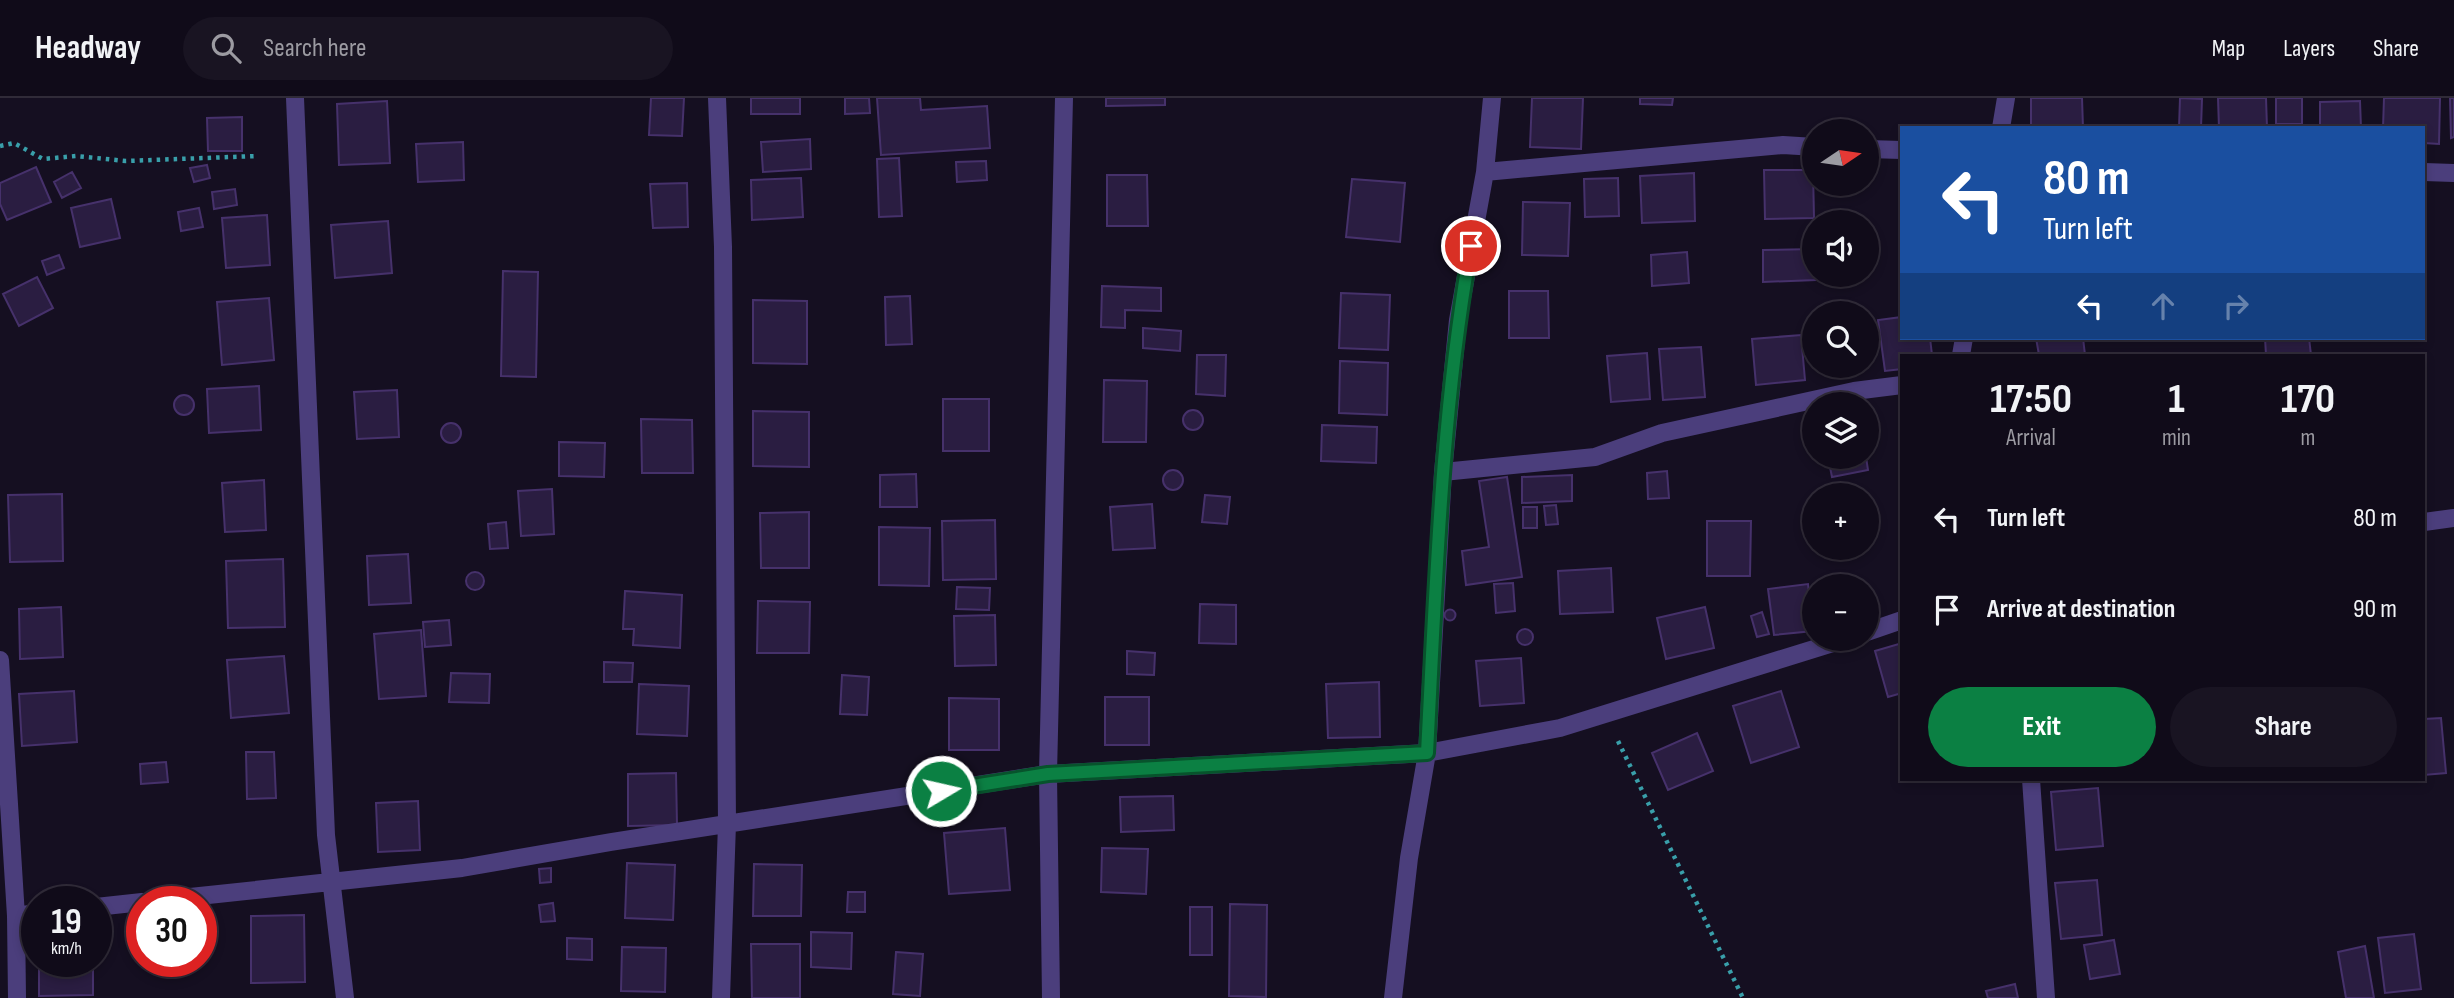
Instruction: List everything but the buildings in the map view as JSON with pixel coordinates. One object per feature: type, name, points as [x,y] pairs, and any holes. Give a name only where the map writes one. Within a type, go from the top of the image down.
[{"type":"street","points":[[295,98],[325,821],[345,998]]},
{"type":"street","points":[[717,98],[723,247],[727,824],[721,998]]},
{"type":"street","points":[[1051,998],[1048,774],[1064,98]]},
{"type":"street","points":[[1393,998],[1409,858],[1427,753],[1443,472],[1458,320],[1485,172],[1492,98]]},
{"type":"street","points":[[2001,126],[2006,98]]},
{"type":"street","points":[[1485,172],[1783,145],[1802,146]]},
{"type":"street","points":[[1880,149],[1900,150]]},
{"type":"street","points":[[2425,172],[2454,173]]},
{"type":"street","points":[[1443,472],[1595,457],[1662,433],[1854,391],[1900,385]]},
{"type":"street","points":[[2425,522],[2454,518]]},
{"type":"street","points":[[1879,628],[1900,621]]},
{"type":"street","points":[[217,894],[462,869],[1048,774],[1427,753],[1560,728],[1807,651]]},
{"type":"street","points":[[0,660],[16,916],[17,998]]},
{"type":"street","points":[[2031,781],[2046,998]]},
{"type":"street","points":[[16,916],[21,916]]},
{"type":"path","points":[[0,146],[13,143],[43,159],[76,156],[126,161],[257,156]]},
{"type":"path","points":[[1605,714],[1743,998]]},
{"type":"route","points":[[941,791],[1048,774],[1427,753],[1443,472],[1458,320],[1471,246]]}]
